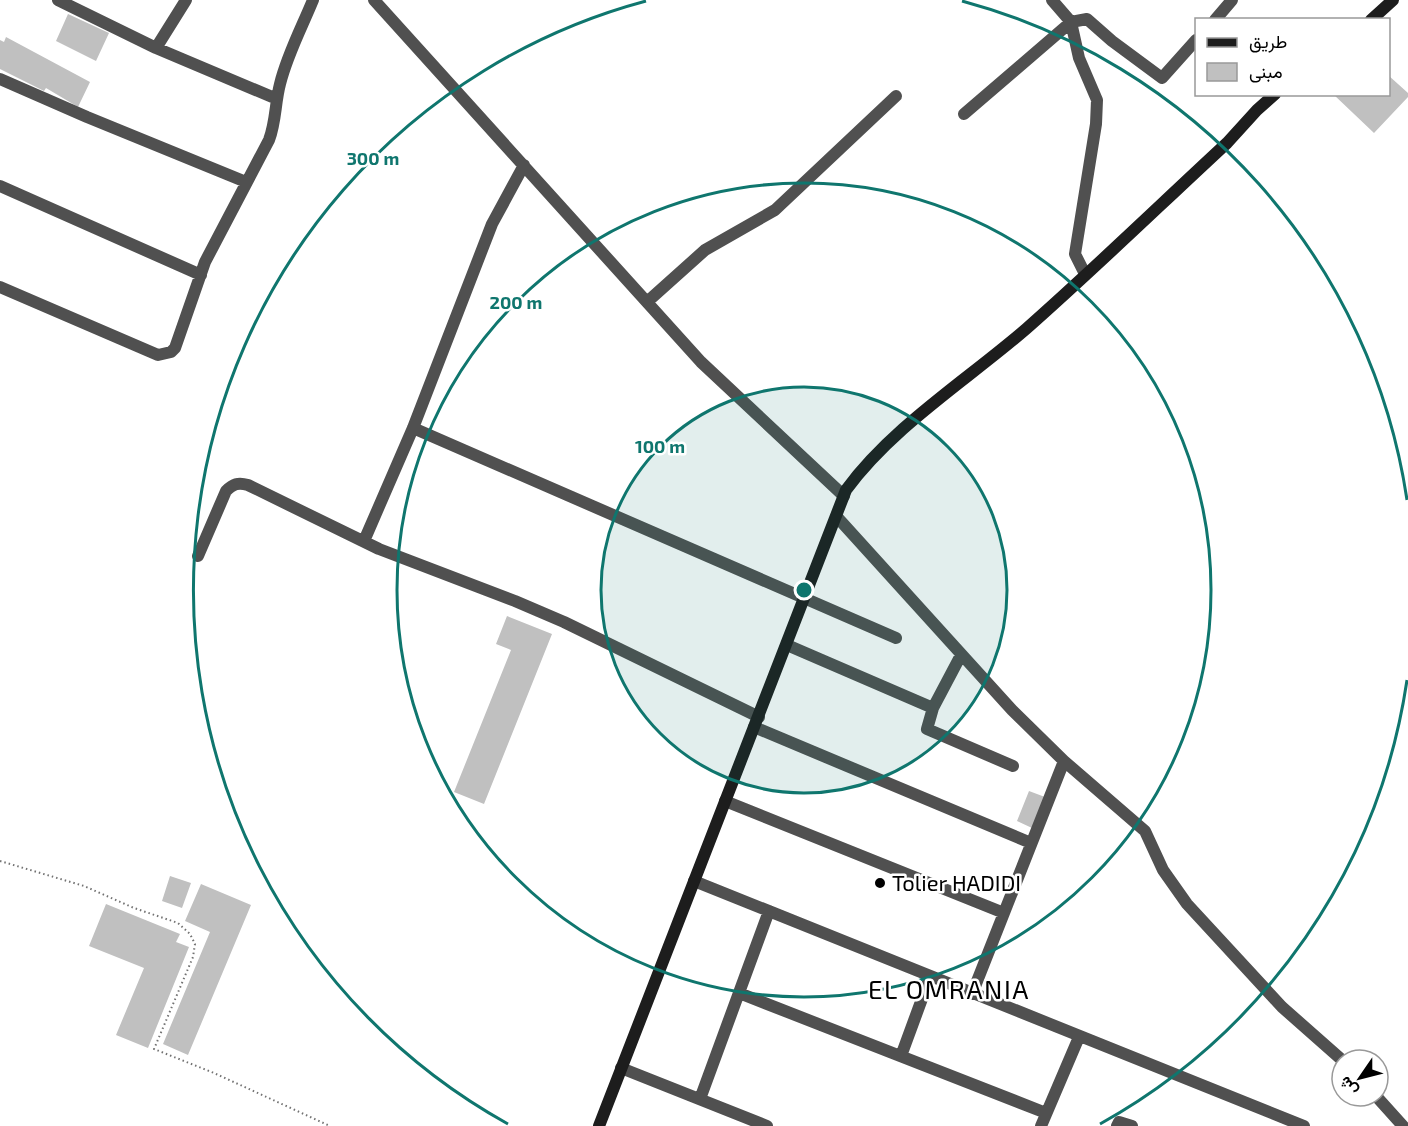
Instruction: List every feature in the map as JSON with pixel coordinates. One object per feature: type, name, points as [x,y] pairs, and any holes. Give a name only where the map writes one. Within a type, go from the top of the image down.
[{"type":"street","points":[[58,0],[156,48],[277,99]]},
{"type":"street","points":[[156,48],[186,0]]},
{"type":"street","points":[[0,287],[158,355],[171,352],[179,342],[201,274],[273,131],[283,73],[313,0]]},
{"type":"street","points":[[374,0],[701,362],[844,496]]},
{"type":"street","points":[[1052,0],[1071,22],[1079,58],[1097,100],[1096,124],[1075,255],[1085,274]]},
{"type":"street","points":[[1217,18],[1232,0]]},
{"type":"street","points":[[1373,18],[1394,0]]},
{"type":"street","points":[[964,114],[1071,22],[1087,19],[1112,41],[1162,78],[1195,42]]},
{"type":"street","points":[[0,79],[246,182]]},
{"type":"street","points":[[647,302],[705,250],[775,210],[896,96]]},
{"type":"street","points":[[599,1126],[844,496],[863,467],[1025,329],[1227,143],[1273,96]]},
{"type":"street","points":[[364,541],[413,428],[492,224],[524,165]]},
{"type":"street","points":[[0,186],[201,274]]},
{"type":"street","points":[[413,428],[896,638]]},
{"type":"street","points":[[198,556],[226,490],[240,483],[248,485],[364,541],[554,618],[756,722],[1031,843]]},
{"type":"street","points":[[837,517],[1012,710],[1064,760],[1145,831],[1163,870],[1186,904],[1282,1007],[1330,1049]]},
{"type":"street","points":[[787,645],[933,708]]},
{"type":"street","points":[[962,655],[933,708],[927,729],[1013,766]]},
{"type":"street","points":[[972,994],[1064,760]]},
{"type":"street","points":[[725,801],[1004,913]]},
{"type":"street","points":[[694,881],[1304,1126]]},
{"type":"street","points":[[700,1099],[770,911]]},
{"type":"street","points":[[901,1056],[930,976]]},
{"type":"street","points":[[739,993],[1046,1113]]},
{"type":"street","points":[[1041,1126],[1079,1036]]},
{"type":"street","points":[[621,1068],[767,1126]]},
{"type":"street","points":[[1387,1108],[1403,1126]]},
{"type":"street","points":[[1117,1126],[1119,1122],[1132,1126]]},
{"type":"path","points":[[0,861],[84,886],[134,908],[178,923],[190,934],[195,944],[193,957],[154,1049],[330,1126]]},
{"type":"building","points":[[68,14],[109,33],[96,61],[56,41]]},
{"type":"building","points":[[6,37],[90,82],[78,107],[46,88],[44,91],[0,69],[0,40],[4,42]]},
{"type":"building","points":[[1390,77],[1408,93],[1408,97],[1374,133],[1335,96],[1390,96]]},
{"type":"building","points":[[507,616],[552,634],[484,804],[454,792],[511,650],[496,644]]},
{"type":"building","points":[[1029,791],[1045,797],[1032,828],[1017,821]]},
{"type":"building","points":[[170,876],[191,883],[182,908],[162,901]]},
{"type":"building","points":[[201,884],[251,905],[188,1055],[163,1044],[210,932],[185,921]]},
{"type":"building","points":[[106,904],[180,934],[176,942],[189,947],[148,1048],[116,1035],[144,968],[89,946]]},
{"type":"place","name":"Tolier HADIDI","points":[[880,883]]},
{"type":"district","name":"EL OMRANIA","points":[[949,990]]}]
